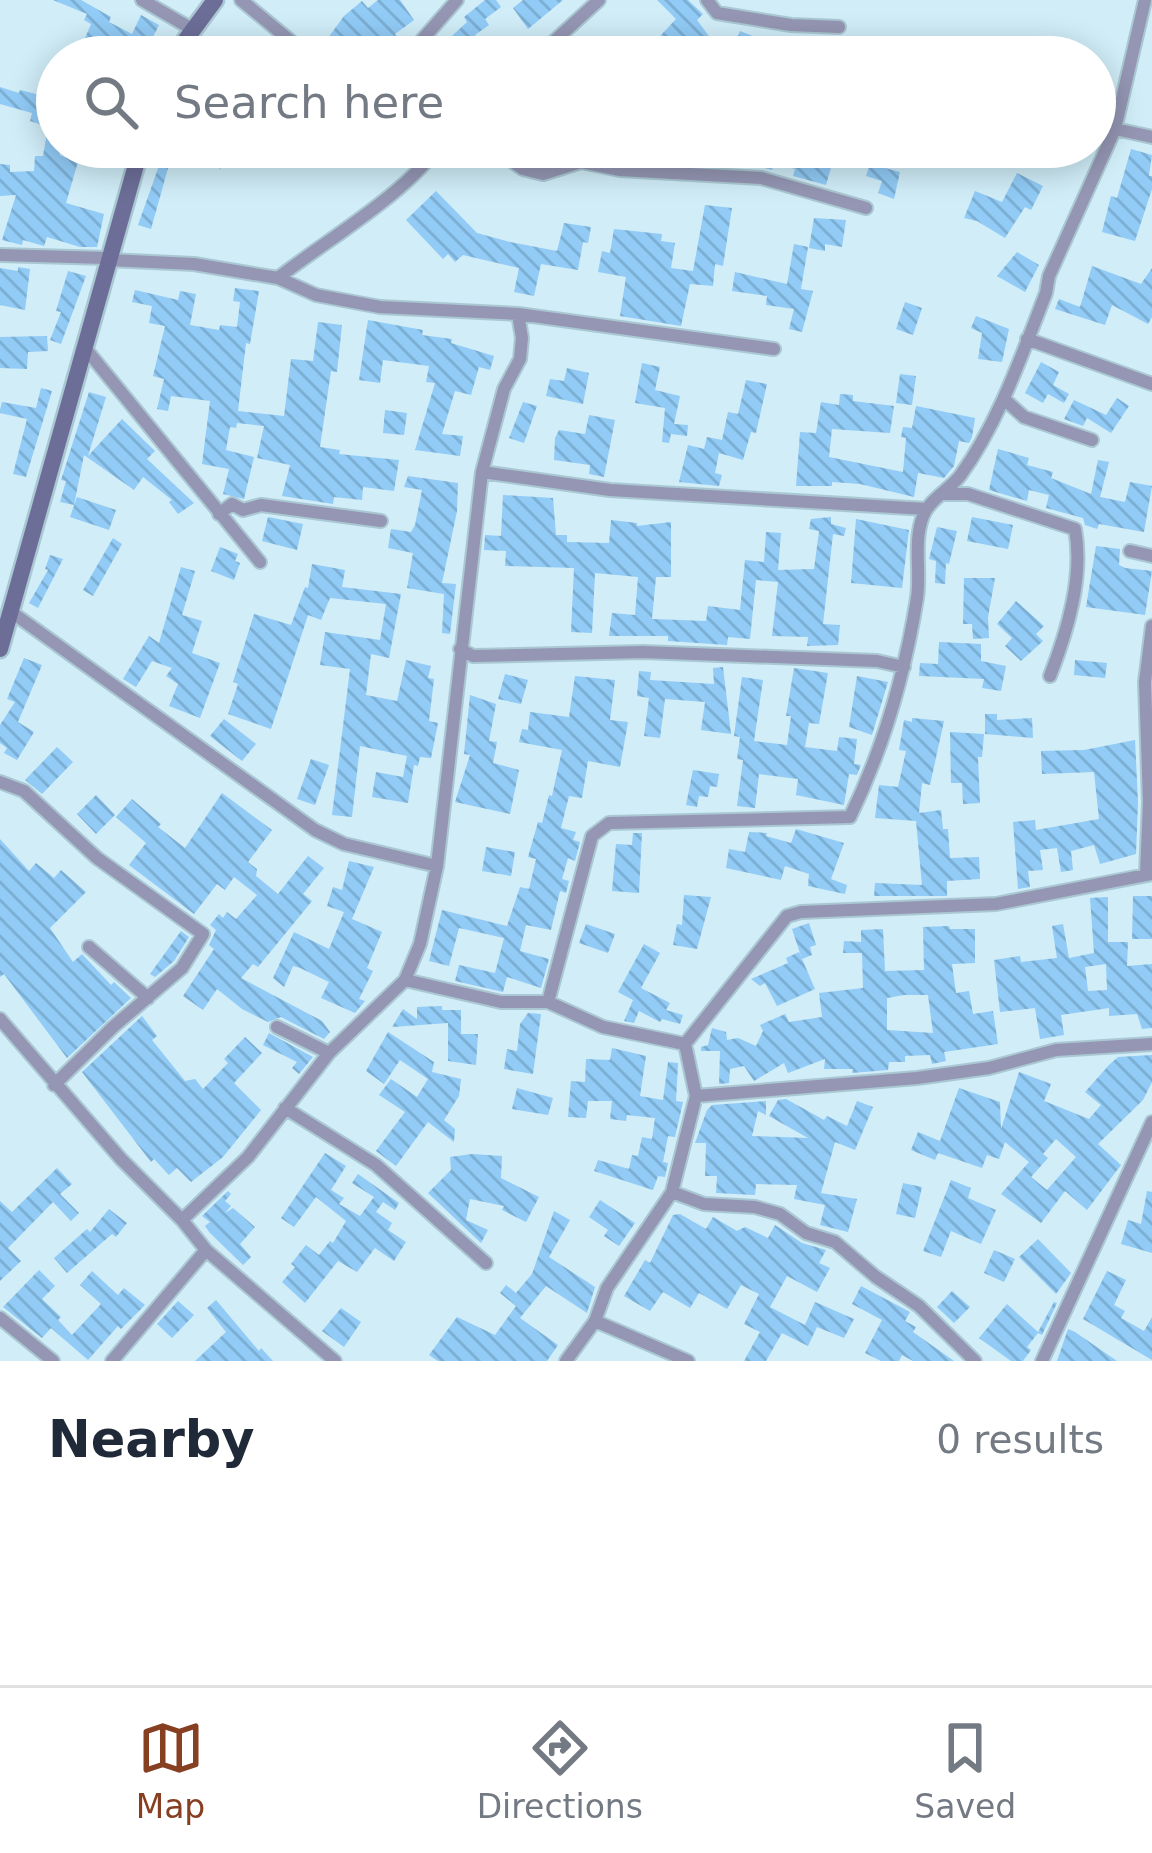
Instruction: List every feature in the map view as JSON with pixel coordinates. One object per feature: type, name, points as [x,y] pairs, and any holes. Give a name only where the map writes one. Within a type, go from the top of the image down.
[{"type":"main road","points":[[187,36],[215,0]]},
{"type":"main road","points":[[0,649],[135,168]]},
{"type":"street","points":[[142,0],[192,29]]},
{"type":"street","points":[[241,0],[285,36]]},
{"type":"street","points":[[425,36],[457,0]]},
{"type":"street","points":[[560,36],[599,0]]},
{"type":"street","points":[[706,0],[717,13],[839,27]]},
{"type":"street","points":[[1116,121],[1145,0]]},
{"type":"street","points":[[1116,129],[1152,137]]},
{"type":"street","points":[[278,278],[420,168]]},
{"type":"street","points":[[522,168],[543,174],[562,168]]},
{"type":"street","points":[[610,168],[761,178],[866,208]]},
{"type":"street","points":[[548,1002],[592,836],[600,827],[610,823],[850,818],[904,667],[926,509],[959,476],[1004,399],[1048,277],[1097,168]]},
{"type":"street","points":[[0,255],[194,264],[278,278],[316,295],[380,308],[518,314],[774,349]]},
{"type":"street","points":[[182,1220],[248,1156],[329,1053],[405,980],[425,927],[437,866],[482,472],[504,389],[520,359],[518,314]]},
{"type":"street","points":[[1027,339],[1152,384]]},
{"type":"street","points":[[85,348],[260,562]]},
{"type":"street","points":[[1004,399],[1024,418],[1092,440]]},
{"type":"street","points":[[482,472],[610,490],[926,509]]},
{"type":"street","points":[[942,494],[968,494],[1075,529],[1077,553],[1067,632],[1050,676]]},
{"type":"street","points":[[219,514],[232,504],[243,510],[261,505],[381,521]]},
{"type":"street","points":[[1130,551],[1152,556]]},
{"type":"street","points":[[10,611],[315,830],[344,844],[437,866]]},
{"type":"street","points":[[566,1361],[672,1192],[696,1096],[686,1044],[787,916],[997,904],[1149,874],[1145,682],[1152,626]]},
{"type":"street","points":[[460,649],[473,656],[643,652],[877,661],[904,667]]},
{"type":"street","points":[[0,782],[24,791],[97,858],[203,934],[182,968],[54,1085]]},
{"type":"street","points":[[89,947],[148,998]]},
{"type":"street","points":[[405,980],[501,1002],[548,1002],[603,1027],[686,1044]]},
{"type":"street","points":[[0,1019],[54,1085],[206,1250],[334,1361]]},
{"type":"street","points":[[277,1028],[329,1053]]},
{"type":"street","points":[[696,1096],[917,1078],[988,1068],[1056,1050],[1152,1044]]},
{"type":"street","points":[[285,1108],[376,1165],[486,1263]]},
{"type":"street","points":[[1042,1361],[1152,1122]]},
{"type":"street","points":[[672,1192],[704,1204],[755,1207],[780,1214],[806,1233],[835,1242],[919,1306],[975,1361]]},
{"type":"street","points":[[112,1361],[206,1250]]},
{"type":"street","points":[[0,1318],[53,1361]]},
{"type":"street","points":[[595,1321],[688,1361]]},
{"type":"building","points":[[53,0],[81,0],[132,34],[141,15],[159,25],[154,36],[86,36],[91,24],[84,20],[87,14]]},
{"type":"building","points":[[378,0],[400,0],[414,20],[396,36],[329,36],[362,1],[368,8]]},
{"type":"building","points":[[485,0],[496,0],[501,7],[485,19],[489,25],[476,36],[452,36],[467,22],[464,17]]},
{"type":"building","points":[[523,0],[563,0],[528,29],[513,8]]},
{"type":"building","points":[[657,0],[688,0],[703,14],[697,20],[709,36],[660,36],[676,19]]},
{"type":"building","points":[[0,87],[36,94],[36,123],[30,121],[32,113],[0,104]]},
{"type":"building","points":[[1131,149],[1152,155],[1152,189],[1135,241],[1102,232]]},
{"type":"building","points":[[35,156],[36,168],[76,168],[66,203],[104,214],[97,247],[47,237],[44,246],[2,240],[16,195],[0,196],[0,164],[10,165],[10,172],[34,171]]},
{"type":"building","points":[[158,168],[168,168],[151,229],[138,225]]},
{"type":"building","points":[[791,168],[831,168],[826,185],[793,176],[795,169]]},
{"type":"building","points":[[869,168],[900,172],[894,199],[878,193],[882,181],[866,176]]},
{"type":"building","points":[[1017,173],[1043,186],[1031,210],[1025,207],[1005,238],[964,218],[975,191],[1002,202]]},
{"type":"building","points":[[436,191],[477,233],[510,242],[557,251],[564,223],[591,227],[578,270],[541,264],[534,296],[514,292],[519,268],[463,255],[455,262],[448,254],[443,259],[406,220]]},
{"type":"building","points":[[705,205],[732,208],[723,266],[715,264],[713,286],[690,284],[681,326],[620,316],[626,277],[598,272],[602,251],[610,253],[614,229],[662,234],[661,241],[675,243],[671,268],[693,271]]},
{"type":"building","points":[[814,218],[846,220],[842,247],[809,248]]},
{"type":"building","points":[[794,244],[808,247],[801,289],[813,291],[802,332],[789,329],[794,309],[766,305],[767,296],[732,291],[735,272],[787,284]]},
{"type":"building","points":[[1017,252],[1039,265],[1025,292],[997,276]]},
{"type":"building","points":[[1092,266],[1141,284],[1152,268],[1148,324],[1112,305],[1105,325],[1055,309],[1059,299],[1080,307]]},
{"type":"building","points":[[18,267],[30,269],[25,310],[0,305],[0,268],[18,271]]},
{"type":"building","points":[[68,271],[86,276],[61,344],[50,340]]},
{"type":"building","points":[[235,288],[259,291],[250,344],[246,343],[238,411],[284,416],[291,359],[313,361],[318,322],[342,325],[320,447],[340,450],[339,454],[399,460],[394,491],[363,487],[362,500],[334,497],[333,504],[282,496],[290,465],[257,458],[264,426],[237,423],[236,428],[230,427],[226,450],[254,457],[244,499],[223,494],[229,469],[202,464],[210,401],[171,396],[168,411],[157,409],[164,379],[153,376],[165,326],[149,323],[152,306],[132,302],[135,290],[178,300],[180,291],[196,294],[190,325],[219,330],[220,325],[237,327],[240,302],[233,301]]},
{"type":"building","points":[[905,302],[922,308],[913,335],[896,329]]},
{"type":"building","points":[[976,316],[1009,329],[1002,362],[978,359],[982,333],[971,328]]},
{"type":"building","points":[[368,320],[423,330],[422,335],[452,339],[451,343],[494,356],[490,370],[479,367],[471,395],[455,391],[442,434],[463,436],[460,456],[415,450],[435,383],[426,382],[429,366],[383,360],[380,383],[359,380]]},
{"type":"building","points":[[47,336],[48,351],[28,352],[27,369],[0,368],[0,337]]},
{"type":"building","points":[[1041,362],[1059,372],[1053,385],[1069,394],[1064,403],[1048,394],[1043,403],[1025,393]]},
{"type":"building","points":[[642,363],[660,367],[655,390],[680,396],[674,424],[688,425],[687,436],[671,434],[669,443],[662,442],[665,408],[635,403]]},
{"type":"building","points":[[567,368],[589,373],[583,404],[546,396],[550,379],[564,381]]},
{"type":"building","points":[[900,374],[916,376],[912,405],[896,403]]},
{"type":"building","points":[[746,380],[767,384],[756,433],[751,432],[743,460],[719,453],[715,473],[722,475],[719,486],[679,482],[688,445],[704,449],[707,437],[722,440],[728,412],[738,414]]},
{"type":"building","points":[[41,388],[52,391],[26,477],[13,474],[27,419],[0,413],[2,402],[36,408]]},
{"type":"building","points":[[89,392],[106,397],[88,456],[122,419],[155,451],[147,459],[194,503],[178,514],[172,500],[143,477],[134,490],[84,455],[74,505],[60,502],[66,481],[61,480]]},
{"type":"building","points":[[840,394],[853,395],[853,401],[894,406],[890,433],[832,429],[829,457],[903,472],[906,438],[901,437],[903,427],[912,428],[916,406],[975,418],[972,437],[969,443],[959,441],[954,466],[944,478],[918,473],[914,497],[860,484],[796,486],[800,432],[816,433],[821,402],[839,405]]},
{"type":"building","points":[[1117,398],[1129,406],[1111,433],[1087,418],[1083,426],[1064,419],[1074,400],[1106,415]]},
{"type":"building","points":[[523,402],[537,406],[524,443],[509,438]]},
{"type":"building","points":[[385,410],[407,413],[404,435],[383,433]]},
{"type":"building","points":[[589,415],[615,420],[604,477],[589,474],[590,465],[554,460],[559,430],[585,434]]},
{"type":"building","points":[[998,449],[1029,458],[1027,465],[1053,472],[1051,478],[1091,494],[1098,460],[1109,462],[1100,497],[1125,502],[1130,482],[1152,486],[1144,532],[1085,525],[1083,518],[1046,508],[1049,495],[1029,490],[1027,501],[989,490]]},
{"type":"building","points":[[408,476],[458,483],[442,583],[456,584],[450,634],[442,633],[444,594],[407,588],[413,553],[388,548],[391,529],[411,532],[415,525],[422,490],[404,487]]},
{"type":"building","points":[[503,495],[553,498],[556,535],[567,535],[567,542],[609,543],[611,520],[637,526],[671,522],[671,577],[656,577],[652,619],[706,621],[708,606],[740,610],[745,560],[764,562],[766,532],[781,533],[778,570],[814,569],[819,531],[809,529],[811,519],[831,517],[831,524],[846,528],[844,536],[833,534],[823,624],[840,625],[838,645],[807,646],[808,637],[772,636],[778,582],[756,580],[750,639],[728,637],[727,645],[668,641],[668,636],[609,636],[612,613],[635,615],[638,577],[595,573],[592,633],[571,632],[574,568],[505,566],[506,551],[484,550],[485,535],[501,536]]},
{"type":"building","points":[[77,497],[116,510],[109,530],[70,517]]},
{"type":"building","points":[[268,517],[303,524],[297,550],[262,541]]},
{"type":"building","points":[[972,517],[1013,525],[1008,549],[967,541]]},
{"type":"building","points":[[856,519],[909,530],[902,588],[851,583]]},
{"type":"building","points":[[937,527],[957,531],[946,563],[945,584],[935,583],[936,561],[929,559]]},
{"type":"building","points":[[113,538],[122,544],[93,596],[83,590]]},
{"type":"building","points":[[1096,546],[1120,549],[1119,565],[1125,568],[1152,571],[1145,615],[1086,607]]},
{"type":"building","points":[[220,547],[238,554],[234,580],[211,571]]},
{"type":"building","points":[[50,555],[63,559],[38,608],[29,603],[48,570]]},
{"type":"building","points":[[312,564],[345,570],[342,587],[401,594],[389,658],[371,654],[366,695],[397,701],[406,660],[431,666],[429,721],[438,723],[431,758],[420,757],[418,766],[414,765],[408,803],[372,797],[376,772],[403,777],[407,756],[360,746],[352,817],[332,815],[350,669],[320,665],[325,632],[380,640],[386,604],[330,598],[321,620],[308,615],[271,729],[228,714],[254,614],[291,625],[308,588]]},
{"type":"building","points":[[181,567],[195,571],[182,615],[202,621],[192,653],[220,663],[200,718],[169,706],[178,684],[166,676],[172,668],[152,661],[136,687],[123,679],[149,636],[159,643]]},
{"type":"building","points":[[964,578],[995,578],[989,638],[973,639],[972,624],[963,624]]},
{"type":"building","points":[[1016,601],[1044,626],[1036,634],[1043,641],[1021,661],[1005,646],[1012,638],[997,624]]},
{"type":"building","points":[[939,642],[981,644],[981,661],[1006,666],[1001,691],[982,688],[984,679],[919,676],[920,663],[938,664]]},
{"type":"building","points":[[24,658],[42,665],[18,722],[34,732],[17,760],[4,753],[7,748],[0,743],[0,725],[15,702],[7,699]]},
{"type":"building","points":[[1075,660],[1107,663],[1105,678],[1074,675]]},
{"type":"building","points":[[723,667],[731,734],[701,730],[705,702],[665,699],[660,738],[644,736],[649,698],[637,696],[639,671],[651,672],[650,680],[714,684],[713,668]]},
{"type":"building","points":[[794,668],[828,673],[819,724],[809,723],[805,747],[837,751],[839,737],[857,739],[854,764],[861,765],[857,775],[849,774],[844,805],[796,795],[798,779],[759,774],[755,808],[737,806],[743,760],[737,759],[740,737],[734,736],[742,677],[763,680],[754,741],[787,745],[791,716],[786,716]]},
{"type":"building","points":[[505,674],[528,680],[521,704],[498,699]]},
{"type":"building","points":[[575,676],[615,680],[610,720],[628,722],[620,767],[588,761],[582,798],[569,796],[561,828],[576,832],[573,840],[580,842],[575,861],[568,858],[562,879],[569,881],[566,893],[560,891],[551,930],[526,925],[520,951],[549,959],[541,988],[507,977],[503,992],[455,981],[459,965],[495,973],[504,938],[459,928],[449,966],[429,961],[442,910],[507,926],[520,887],[529,889],[536,859],[528,857],[552,796],[562,750],[519,742],[522,729],[528,730],[530,712],[569,717]]},
{"type":"building","points":[[857,676],[888,682],[872,735],[849,727]]},
{"type":"building","points":[[470,695],[496,704],[489,741],[497,742],[493,763],[519,770],[510,814],[455,802],[470,755],[464,754]]},
{"type":"building","points":[[985,714],[997,714],[997,720],[1032,718],[1033,738],[985,734]]},
{"type":"building","points":[[912,718],[944,721],[930,785],[922,783],[919,813],[941,810],[950,858],[979,857],[980,879],[947,881],[947,896],[874,896],[875,883],[922,885],[916,821],[875,818],[879,785],[898,787],[906,751],[899,750],[904,720],[912,722]]},
{"type":"building","points":[[224,719],[256,744],[242,761],[210,736]]},
{"type":"building","points":[[950,732],[984,734],[982,757],[978,757],[980,803],[963,804],[962,783],[951,783]]},
{"type":"building","points":[[1135,740],[1136,854],[1100,864],[1094,845],[1071,851],[1073,870],[1061,872],[1057,848],[1040,850],[1043,870],[1028,871],[1030,887],[1018,889],[1013,822],[1035,820],[1036,830],[1099,819],[1094,772],[1042,774],[1041,751],[1084,750]]},
{"type":"building","points":[[57,747],[73,762],[42,794],[25,780]]},
{"type":"building","points":[[311,759],[329,765],[315,805],[297,799]]},
{"type":"building","points":[[693,770],[719,774],[717,787],[710,786],[708,797],[699,796],[697,807],[686,805]]},
{"type":"building","points":[[222,793],[272,830],[248,862],[257,869],[256,876],[278,894],[308,856],[324,868],[303,894],[312,901],[258,967],[253,964],[241,978],[322,1021],[330,1032],[324,1039],[281,1017],[268,1022],[217,989],[203,1010],[183,996],[214,949],[209,945],[216,930],[210,925],[227,912],[236,919],[257,895],[234,877],[225,890],[217,884],[194,914],[129,865],[146,843],[116,817],[132,799],[185,848]]},
{"type":"building","points":[[96,795],[115,815],[96,834],[77,814]]},
{"type":"building","points":[[796,829],[844,843],[831,879],[847,885],[845,894],[808,886],[809,874],[785,866],[781,880],[726,868],[729,849],[745,852],[749,832],[791,843]]},
{"type":"building","points":[[633,833],[642,833],[639,893],[612,891],[616,844],[632,845]]},
{"type":"building","points":[[0,839],[29,871],[36,863],[54,878],[61,870],[86,892],[50,928],[73,962],[82,954],[111,985],[114,982],[131,998],[67,1058],[4,974],[0,977]]},
{"type":"building","points":[[486,847],[515,852],[511,876],[482,871]]},
{"type":"building","points":[[349,861],[374,867],[352,919],[382,932],[367,968],[373,971],[359,999],[365,1001],[355,1013],[321,998],[329,982],[300,968],[293,966],[284,987],[273,978],[294,932],[329,949],[344,912],[327,906],[333,887],[342,890]]},
{"type":"building","points":[[684,895],[711,897],[697,949],[673,945],[677,924],[682,925]]},
{"type":"building","points":[[1133,896],[1152,896],[1152,939],[1132,939]]},
{"type":"building","points":[[1108,897],[1108,942],[1128,942],[1127,966],[1152,964],[1152,1028],[1142,1029],[1137,1014],[1109,1016],[1109,1008],[1061,1015],[1064,1035],[1040,1039],[1035,1008],[1000,1012],[994,960],[1057,958],[1052,926],[1063,924],[1069,958],[1094,953],[1090,898]],"holes":[[[1106,964],[1107,990],[1088,991],[1085,967]]]},
{"type":"building","points":[[809,923],[816,945],[810,947],[812,955],[802,959],[792,929]]},
{"type":"building","points":[[586,924],[615,934],[608,953],[579,943]]},
{"type":"building","points":[[923,927],[975,929],[975,963],[952,964],[956,993],[969,991],[973,1014],[993,1011],[998,1044],[944,1052],[946,1061],[932,1064],[930,1055],[905,1056],[905,1062],[889,1062],[888,1070],[824,1069],[825,1059],[788,1073],[784,1063],[754,1081],[744,1066],[730,1069],[729,1083],[719,1084],[720,1051],[701,1051],[708,1045],[712,1028],[726,1032],[727,1040],[738,1038],[756,1046],[763,1031],[760,1025],[785,1014],[789,1022],[822,1017],[819,993],[863,988],[862,953],[843,953],[844,941],[861,942],[861,930],[883,929],[885,971],[924,970]],"holes":[[[928,995],[933,1033],[887,1030],[887,998]]]},
{"type":"building","points":[[181,931],[189,937],[174,961],[155,977],[150,974]]},
{"type":"building","points":[[644,944],[660,953],[641,988],[670,1003],[666,1010],[683,1015],[680,1024],[660,1022],[639,1011],[634,1023],[624,1021],[633,1000],[618,992]]},
{"type":"building","points":[[799,952],[815,989],[777,1006],[765,983],[760,986],[751,979],[788,963],[786,958]]},
{"type":"building","points":[[442,1006],[442,1010],[461,1010],[461,1034],[478,1034],[476,1065],[448,1061],[448,1023],[392,1027],[403,1009],[417,1019],[417,1007]]},
{"type":"building","points":[[528,1013],[541,1014],[533,1074],[504,1069],[507,1049],[517,1051],[520,1024]]},
{"type":"building","points":[[142,1016],[157,1036],[152,1040],[185,1081],[195,1079],[203,1089],[245,1037],[262,1053],[234,1083],[261,1110],[223,1157],[191,1182],[177,1168],[169,1175],[154,1159],[151,1162],[82,1072]]},
{"type":"building","points":[[388,1032],[434,1062],[432,1072],[461,1079],[459,1096],[444,1120],[455,1129],[454,1142],[428,1122],[396,1166],[376,1151],[405,1112],[379,1095],[391,1079],[417,1097],[428,1079],[400,1060],[384,1084],[366,1071]]},
{"type":"building","points":[[269,1033],[313,1057],[299,1074],[292,1068],[297,1062],[263,1045]]},
{"type":"building","points":[[612,1048],[646,1056],[640,1096],[663,1100],[668,1062],[678,1063],[676,1101],[683,1102],[675,1137],[668,1136],[665,1177],[658,1176],[653,1190],[594,1171],[598,1160],[629,1169],[642,1137],[652,1139],[655,1118],[627,1115],[626,1121],[610,1119],[612,1101],[588,1101],[586,1118],[568,1117],[571,1081],[585,1082],[586,1059],[610,1060]]},
{"type":"building","points":[[1152,1055],[1152,1082],[1143,1100],[1098,1144],[1121,1165],[1087,1210],[1065,1191],[1041,1223],[1001,1194],[1029,1162],[1005,1142],[999,1159],[987,1155],[982,1168],[938,1153],[935,1160],[911,1150],[918,1132],[940,1141],[959,1088],[1000,1102],[1001,1129],[1019,1072],[1051,1084],[1044,1101],[1089,1119],[1101,1105],[1085,1092],[1118,1057]],"holes":[[[1056,1139],[1076,1157],[1047,1190],[1031,1177],[1048,1158],[1043,1154]]]},
{"type":"building","points":[[517,1088],[553,1098],[548,1115],[512,1109]]},
{"type":"building","points":[[786,1099],[824,1120],[827,1116],[847,1126],[857,1101],[873,1107],[855,1150],[835,1142],[821,1193],[857,1199],[848,1232],[820,1225],[825,1205],[794,1199],[797,1185],[756,1184],[755,1195],[716,1193],[717,1176],[705,1176],[706,1143],[695,1143],[712,1105],[766,1101],[766,1115],[758,1111],[752,1136],[808,1138],[769,1116],[778,1100]]},
{"type":"building","points":[[325,1153],[346,1166],[331,1190],[344,1198],[339,1204],[360,1216],[374,1197],[352,1183],[358,1174],[399,1203],[395,1210],[383,1202],[376,1212],[392,1223],[388,1230],[406,1242],[394,1261],[375,1248],[357,1272],[338,1261],[305,1303],[282,1282],[295,1267],[291,1264],[306,1245],[319,1255],[346,1221],[316,1197],[294,1227],[281,1218]]},
{"type":"building","points":[[502,1156],[501,1178],[539,1197],[526,1222],[502,1210],[504,1206],[470,1199],[466,1220],[488,1230],[481,1243],[428,1193],[451,1170],[450,1157]]},
{"type":"building","points":[[57,1168],[72,1184],[60,1194],[79,1213],[71,1221],[53,1202],[8,1248],[21,1261],[0,1281],[0,1201],[12,1212]]},
{"type":"building","points":[[951,1180],[971,1188],[968,1198],[996,1210],[981,1244],[951,1231],[941,1257],[923,1251]]},
{"type":"building","points":[[903,1183],[922,1187],[915,1218],[896,1214]]},
{"type":"building","points":[[228,1191],[231,1194],[225,1201],[231,1206],[225,1213],[233,1208],[255,1227],[240,1244],[251,1257],[243,1265],[210,1233],[205,1226],[210,1222],[202,1216]]},
{"type":"building","points":[[1147,1191],[1152,1192],[1152,1253],[1121,1244],[1128,1220],[1141,1224]]},
{"type":"building","points":[[600,1200],[635,1223],[619,1246],[604,1236],[608,1230],[589,1217]]},
{"type":"building","points":[[109,1209],[127,1223],[116,1237],[112,1234],[67,1273],[54,1258],[87,1229],[90,1232]]},
{"type":"building","points":[[554,1211],[570,1220],[549,1257],[595,1287],[587,1313],[546,1286],[520,1318],[558,1345],[547,1361],[438,1361],[429,1355],[457,1317],[495,1335],[516,1306],[500,1293],[506,1285],[516,1293],[532,1274]]},
{"type":"building","points":[[680,1214],[706,1229],[713,1217],[737,1231],[745,1227],[768,1238],[775,1225],[802,1243],[826,1250],[819,1263],[830,1268],[817,1292],[787,1276],[770,1307],[805,1325],[815,1302],[854,1319],[844,1338],[817,1327],[808,1346],[782,1333],[766,1361],[744,1361],[760,1332],[744,1324],[759,1294],[741,1285],[727,1309],[699,1293],[690,1308],[663,1292],[650,1311],[624,1296],[645,1260],[650,1263],[673,1215]]},
{"type":"building","points":[[1038,1239],[1071,1273],[1056,1294],[1019,1257]]},
{"type":"building","points":[[994,1250],[1015,1259],[1004,1282],[984,1273]]},
{"type":"building","points":[[39,1270],[55,1286],[42,1299],[72,1335],[101,1304],[80,1285],[92,1271],[118,1295],[124,1288],[145,1305],[121,1329],[118,1326],[88,1360],[51,1328],[42,1338],[3,1307]]},
{"type":"building","points":[[1107,1271],[1126,1280],[1114,1305],[1125,1311],[1121,1318],[1144,1331],[1152,1317],[1152,1360],[1083,1319]]},
{"type":"building","points":[[861,1286],[910,1312],[905,1321],[916,1327],[913,1332],[954,1361],[913,1361],[902,1355],[899,1361],[881,1361],[865,1353],[882,1320],[852,1304]]},
{"type":"building","points":[[952,1291],[970,1307],[954,1323],[937,1307]]},
{"type":"building","points":[[216,1300],[273,1361],[195,1361],[226,1332],[207,1308]]},
{"type":"building","points":[[178,1301],[194,1315],[172,1338],[157,1324]]},
{"type":"building","points":[[1054,1302],[1042,1335],[1038,1333],[1027,1347],[1031,1350],[1023,1361],[1011,1361],[979,1338],[1007,1304],[1038,1332]]},
{"type":"building","points":[[341,1308],[361,1322],[344,1347],[322,1331]]},
{"type":"building","points":[[1068,1329],[1075,1332],[1117,1361],[1057,1361]]}]
